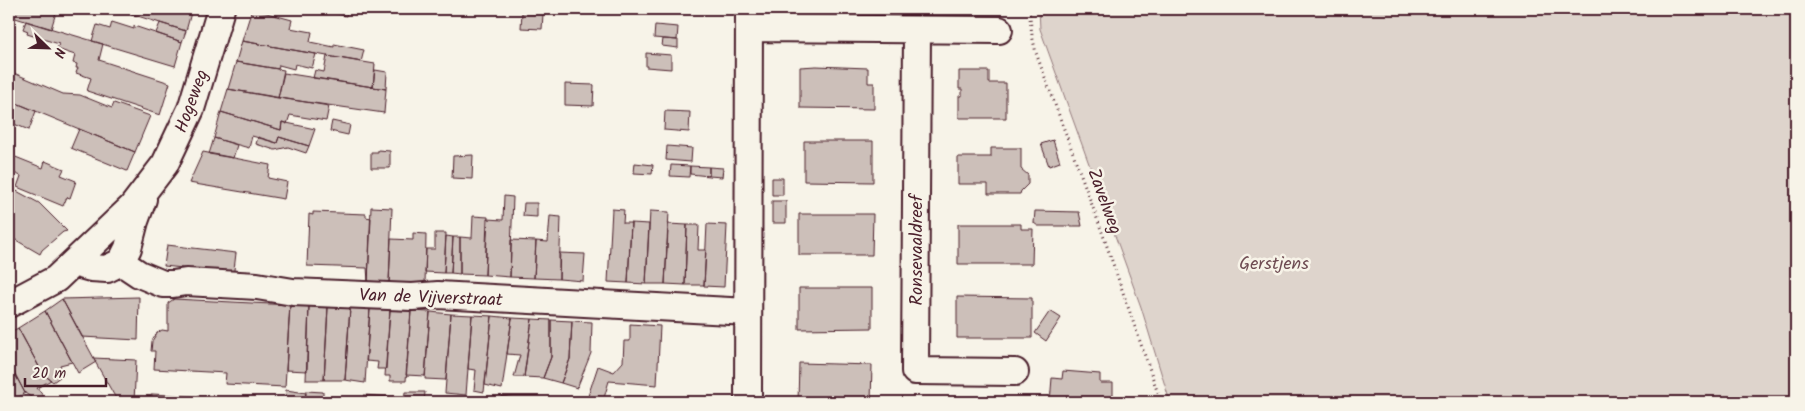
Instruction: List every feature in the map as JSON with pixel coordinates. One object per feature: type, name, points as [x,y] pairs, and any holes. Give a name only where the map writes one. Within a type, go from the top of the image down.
[{"type":"street","name":"Hogeweg","points":[[9,304],[56,279],[132,207],[165,164],[191,109],[221,9]]},
{"type":"street","points":[[748,402],[750,18],[917,30],[999,30]]},
{"type":"street","name":"Ronsevaaldreef","points":[[917,30],[915,372],[1014,372]]},
{"type":"street","name":"Hogeweg","points":[[121,262],[128,248],[147,187]]},
{"type":"street","points":[[73,263],[91,268],[107,269],[121,262]]},
{"type":"street","name":"Van de Vijverstraat","points":[[121,262],[139,274],[163,284],[186,282],[248,286],[294,292],[402,296],[438,295],[748,312]]},
{"type":"path","name":"Zavelweg","points":[[1030,9],[1032,35],[1036,53],[1161,402]]},
{"type":"green space","name":"Gerstjens","points":[[1039,9],[1796,9],[1796,402],[1170,402],[1141,307],[1040,29]]},
{"type":"building","points":[[11,9],[57,9],[51,29],[9,16]]},
{"type":"building","points":[[115,9],[192,9],[186,31]]},
{"type":"building","points":[[252,9],[292,20],[290,28],[312,32],[310,42],[334,47],[334,44],[364,50],[361,62],[242,41]]},
{"type":"building","points":[[318,9],[349,9],[346,16]]},
{"type":"building","points":[[522,12],[543,14],[542,29],[521,28]]},
{"type":"building","points":[[26,21],[103,44],[99,60],[170,83],[160,115],[87,91],[91,78],[76,73],[77,64],[73,63],[75,55],[57,49],[59,44],[27,34],[28,31],[23,29]]},
{"type":"building","points":[[112,22],[134,29],[134,26],[182,42],[175,66],[92,41],[97,25],[110,29]]},
{"type":"building","points":[[160,23],[186,31],[182,42],[156,33]]},
{"type":"building","points":[[655,25],[678,27],[677,40],[654,38]]},
{"type":"building","points":[[663,39],[678,40],[678,48],[662,46]]},
{"type":"building","points":[[242,41],[316,54],[312,68],[295,64],[294,69],[279,65],[278,69],[236,62]]},
{"type":"building","points":[[646,53],[671,55],[671,69],[646,67]]},
{"type":"building","points":[[327,56],[375,64],[373,87],[313,78],[315,70],[324,72]]},
{"type":"building","points":[[236,62],[284,70],[278,98],[228,89]]},
{"type":"building","points":[[800,67],[868,68],[868,83],[874,83],[874,109],[800,108]]},
{"type":"building","points":[[375,70],[387,72],[386,89],[373,87]]},
{"type":"building","points":[[9,71],[63,94],[80,95],[112,108],[114,103],[150,116],[135,152],[9,100]]},
{"type":"building","points":[[959,71],[989,71],[989,83],[1006,83],[1006,118],[959,118],[959,96],[962,96],[962,89],[959,89]]},
{"type":"building","points":[[284,73],[386,89],[384,113],[278,98]]},
{"type":"building","points":[[565,84],[594,85],[593,106],[565,105]]},
{"type":"building","points":[[228,89],[329,106],[326,121],[290,115],[287,124],[282,122],[281,130],[221,112]]},
{"type":"building","points":[[9,100],[36,111],[29,130],[9,122]]},
{"type":"building","points":[[665,111],[690,112],[689,132],[664,130]]},
{"type":"building","points":[[221,112],[281,130],[282,122],[315,129],[309,146],[279,137],[277,143],[252,136],[249,148],[214,138]]},
{"type":"building","points":[[332,121],[350,125],[348,135],[330,131]]},
{"type":"building","points":[[79,129],[135,152],[127,171],[71,148]]},
{"type":"building","points":[[258,137],[277,143],[279,137],[309,146],[306,153],[288,147],[275,150],[256,144]]},
{"type":"building","points":[[214,138],[237,145],[233,158],[209,154]]},
{"type":"building","points":[[1053,140],[1060,162],[1049,166],[1041,144]]},
{"type":"building","points":[[804,141],[873,141],[873,182],[804,181]]},
{"type":"building","points":[[667,146],[692,148],[691,162],[666,160]]},
{"type":"building","points":[[991,148],[1021,148],[1021,169],[1028,175],[1028,184],[1020,194],[988,194],[988,184],[958,184],[958,157],[991,157]]},
{"type":"building","points":[[378,150],[390,151],[390,168],[371,168],[371,152],[378,152]]},
{"type":"building","points":[[203,152],[270,165],[268,178],[287,182],[284,199],[189,183]]},
{"type":"building","points":[[473,155],[472,179],[452,178],[453,156]]},
{"type":"building","points":[[13,156],[43,168],[45,161],[64,169],[61,175],[76,181],[70,198],[67,197],[63,206],[17,187],[21,176],[9,171]]},
{"type":"building","points":[[635,163],[653,165],[652,174],[634,173]]},
{"type":"building","points":[[671,165],[690,166],[689,177],[670,176]]},
{"type":"building","points":[[690,166],[709,167],[709,176],[690,174]]},
{"type":"building","points":[[709,167],[723,168],[722,177],[709,176]]},
{"type":"building","points":[[772,178],[783,178],[783,195],[772,195]]},
{"type":"building","points":[[9,187],[39,203],[67,231],[63,232],[42,250],[40,254],[9,236]]},
{"type":"building","points":[[504,196],[513,197],[510,277],[485,275],[487,219],[503,220]]},
{"type":"building","points":[[772,201],[786,201],[786,223],[772,223]]},
{"type":"building","points":[[524,203],[537,203],[537,217],[523,216]]},
{"type":"building","points":[[371,207],[392,208],[389,283],[368,281]]},
{"type":"building","points":[[612,209],[624,210],[623,223],[631,223],[628,283],[608,282]]},
{"type":"building","points":[[650,211],[669,212],[665,284],[646,284]]},
{"type":"building","points":[[1035,211],[1079,212],[1082,226],[1038,226],[1034,223]]},
{"type":"building","points":[[313,212],[366,214],[366,217],[371,218],[368,281],[367,268],[307,266],[309,214],[313,215]]},
{"type":"building","points":[[799,214],[873,214],[872,255],[799,255]]},
{"type":"building","points":[[473,216],[488,217],[485,275],[460,274],[460,237],[472,238]]},
{"type":"building","points":[[550,216],[561,217],[559,279],[534,278],[536,241],[548,242]]},
{"type":"building","points":[[631,223],[649,224],[646,284],[628,283]]},
{"type":"building","points":[[668,224],[687,225],[685,285],[665,284]]},
{"type":"building","points":[[707,224],[727,225],[724,287],[704,286]]},
{"type":"building","points":[[958,224],[1021,224],[1021,229],[1033,229],[1032,264],[958,264]]},
{"type":"building","points":[[687,225],[699,225],[698,250],[706,250],[704,285],[685,285]]},
{"type":"building","points":[[413,233],[426,234],[425,286],[389,283],[391,239],[413,240]]},
{"type":"building","points":[[435,233],[446,233],[444,273],[425,272],[426,249],[435,249]]},
{"type":"building","points":[[446,236],[453,237],[451,273],[444,273]]},
{"type":"building","points":[[453,237],[460,237],[460,274],[451,273]]},
{"type":"building","points":[[511,240],[536,241],[534,278],[510,277]]},
{"type":"building","points":[[167,245],[236,253],[234,270],[230,273],[164,266]]},
{"type":"building","points":[[559,253],[585,254],[583,281],[559,279]]},
{"type":"building","points":[[799,288],[872,288],[872,328],[799,329]]},
{"type":"building","points":[[139,297],[138,340],[82,337],[62,299]]},
{"type":"building","points":[[957,297],[1032,298],[1032,338],[957,338]]},
{"type":"building","points":[[62,299],[96,362],[78,373],[45,311]]},
{"type":"building","points":[[174,299],[290,305],[285,387],[225,384],[226,373],[154,369],[155,351],[151,351],[152,341],[157,333],[162,330],[168,331],[168,303]]},
{"type":"building","points":[[290,305],[309,306],[307,371],[286,370]]},
{"type":"building","points":[[309,306],[328,307],[324,380],[306,380]]},
{"type":"building","points":[[328,307],[350,308],[345,380],[324,380]]},
{"type":"building","points":[[350,308],[370,309],[365,383],[345,380]]},
{"type":"building","points":[[370,309],[390,310],[386,369],[377,369],[378,362],[366,361]]},
{"type":"building","points":[[390,310],[411,311],[406,381],[390,381],[390,376],[385,376]]},
{"type":"building","points":[[45,311],[72,362],[60,365],[64,374],[53,382],[43,374],[18,328]]},
{"type":"building","points":[[411,311],[430,312],[425,376],[406,375]]},
{"type":"building","points":[[1050,311],[1061,318],[1046,341],[1035,333]]},
{"type":"building","points":[[430,312],[451,314],[446,380],[425,379]]},
{"type":"building","points":[[451,314],[472,315],[466,395],[445,393]]},
{"type":"building","points":[[472,315],[492,316],[484,392],[474,390],[476,370],[468,369]]},
{"type":"building","points":[[492,316],[512,318],[502,389],[485,385]]},
{"type":"building","points":[[512,318],[532,319],[524,377],[514,377],[520,355],[507,354]]},
{"type":"building","points":[[532,319],[551,320],[551,357],[543,378],[524,377]]},
{"type":"building","points":[[551,320],[572,321],[570,359],[561,383],[543,378],[551,357]]},
{"type":"building","points":[[572,321],[592,322],[591,353],[577,388],[561,383],[570,359]]},
{"type":"building","points":[[630,324],[660,326],[657,385],[609,381],[604,398],[598,396],[595,402],[586,402],[598,366],[614,372],[623,362],[624,341],[630,341]]},
{"type":"building","points":[[18,328],[43,374],[51,380],[37,388],[48,402],[38,402],[25,393],[9,363],[9,333]]},
{"type":"building","points":[[93,358],[136,360],[134,402],[118,402]]},
{"type":"building","points":[[9,363],[25,393],[14,400],[18,402],[9,402]]},
{"type":"building","points":[[799,363],[872,365],[871,402],[798,402]]},
{"type":"building","points":[[1063,371],[1100,374],[1100,383],[1113,383],[1113,402],[1050,402],[1052,378],[1062,379]]},
{"type":"building","points":[[286,390],[306,393],[305,402],[284,402]]},
{"type":"building","points":[[306,391],[323,392],[323,402],[305,402]]},
{"type":"building","points":[[405,392],[425,392],[424,402],[404,402]]},
{"type":"building","points":[[152,394],[225,398],[225,402],[152,402]]},
{"type":"building","points":[[364,395],[404,398],[404,402],[364,402]]},
{"type":"building","points":[[502,396],[519,400],[518,402],[501,402]]}]
